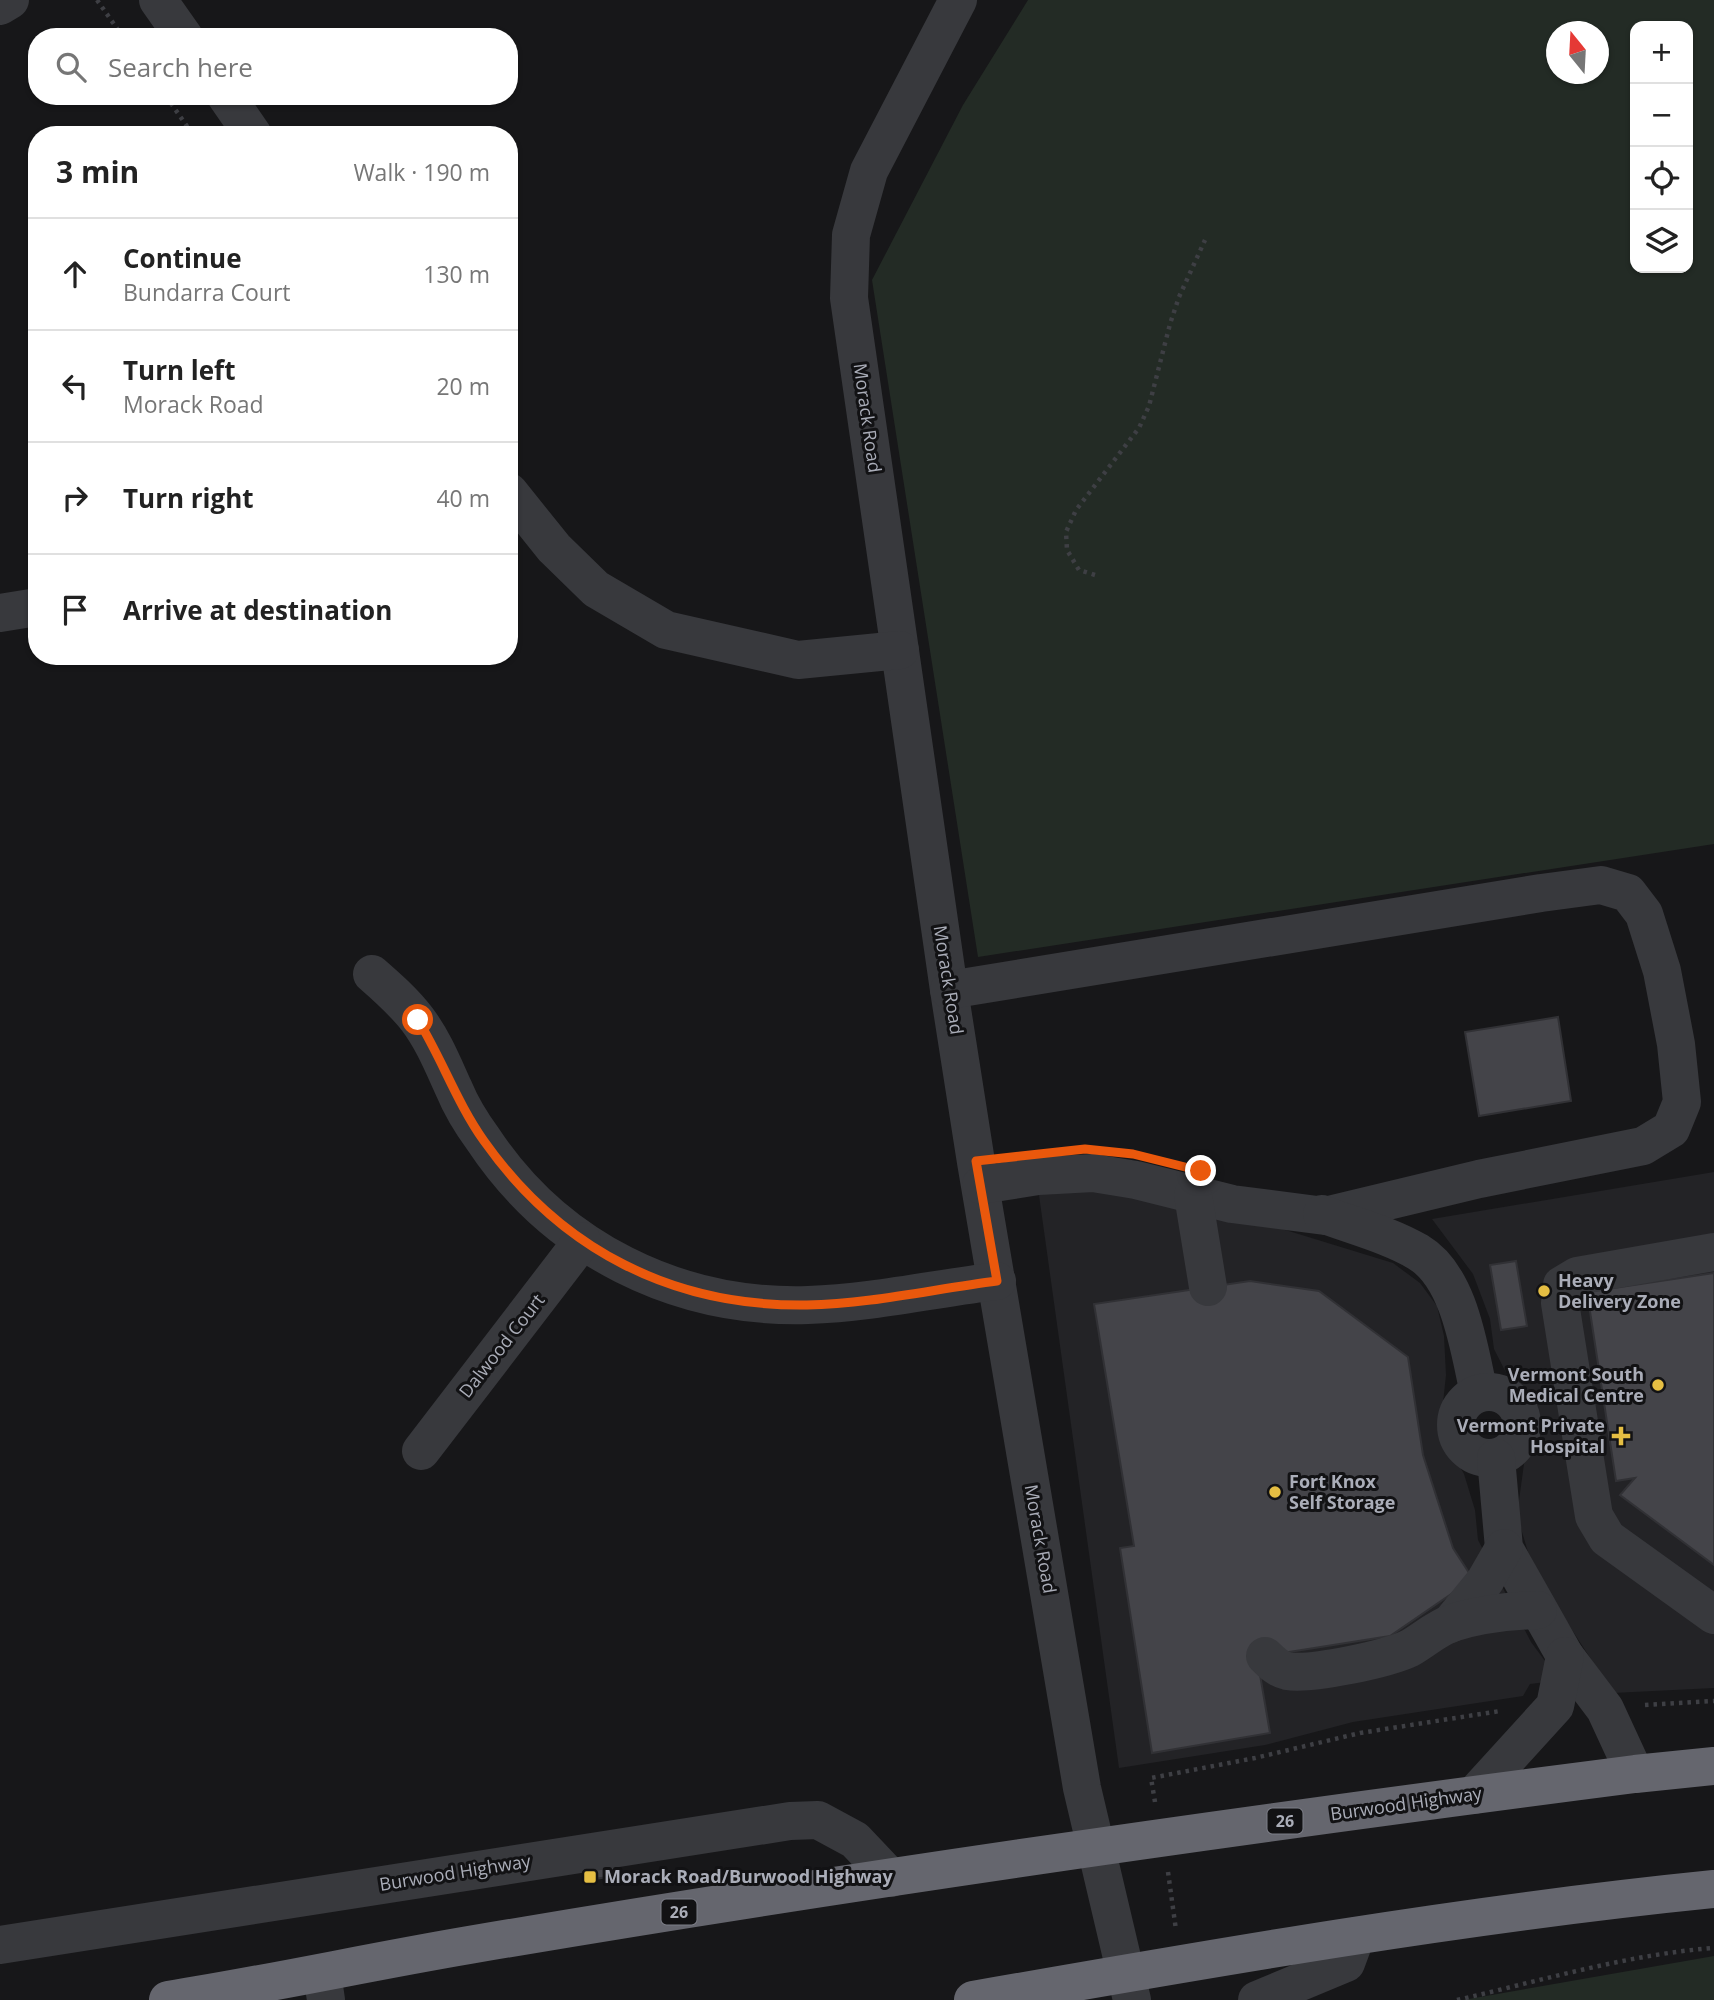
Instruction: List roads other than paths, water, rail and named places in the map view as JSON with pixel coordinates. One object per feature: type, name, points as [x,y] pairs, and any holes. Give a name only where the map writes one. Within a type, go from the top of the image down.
[{"type":"highway","name":"Burwood Highway","points":[[168,2000],[324,1986],[481,1943],[891,1878],[1474,1795],[1714,1766]]},
{"type":"highway","points":[[973,2000],[1129,1987],[1181,1963],[1356,1936],[1714,1889]]},
{"type":"street","points":[[0,6],[10,0]]},
{"type":"street","points":[[159,0],[178,28]]},
{"type":"street","name":"Morack Road","points":[[958,0],[869,172],[851,235],[849,298],[948,990],[1082,1788],[1129,1987]]},
{"type":"street","points":[[232,105],[247,126]]},
{"type":"street","points":[[518,503],[554,548],[596,589],[666,630],[798,660],[900,650]]},
{"type":"street","points":[[0,613],[28,608]]},
{"type":"street","points":[[948,990],[1601,885],[1628,893],[1644,914],[1662,971],[1676,1044],[1682,1102],[1671,1129],[1643,1146],[1479,1179],[1325,1216],[1231,1204],[1093,1172],[1038,1176],[979,1173]]},
{"type":"street","points":[[372,974],[397,995],[418,1020],[437,1051],[455,1093],[476,1128],[512,1177],[542,1209],[582,1241],[629,1269],[677,1288],[750,1303],[808,1305],[997,1281]]},
{"type":"street","points":[[979,1173],[1085,1149],[1133,1154],[1236,1181],[1396,1241],[1420,1253],[1441,1275],[1457,1303],[1502,1421],[1504,1548],[1565,1656],[1605,1709],[1635,1774]]},
{"type":"street","points":[[1193,1195],[1208,1287]]},
{"type":"street","name":"Dalwood Court","points":[[421,1451],[582,1241]]},
{"type":"street","points":[[1714,1252],[1626,1277],[1577,1276],[1562,1285],[1560,1303],[1594,1516],[1607,1538],[1714,1615]]},
{"type":"street","points":[[1502,1421],[1573,1384]]},
{"type":"street","points":[[1502,1421],[1579,1421]]},
{"type":"street","points":[[1450,1624],[1485,1581],[1504,1548]]},
{"type":"street","points":[[1265,1656],[1274,1666],[1287,1671],[1315,1670],[1407,1649],[1450,1624],[1500,1611],[1538,1610]]},
{"type":"street","points":[[1474,1795],[1555,1706],[1565,1656]]},
{"type":"street","name":"Burwood Highway","points":[[0,1945],[790,1821],[818,1820],[855,1840],[891,1878]]},
{"type":"street","points":[[1257,2000],[1346,1963],[1356,1936]]},
{"type":"place","name":"Heavy Delivery Zone","points":[[1544,1291]]},
{"type":"place","name":"Vermont South Medical Centre","points":[[1658,1385]]},
{"type":"place","name":"Vermont Private Hospital","points":[[1621,1436]]},
{"type":"place","name":"Fort Knox Self Storage","points":[[1275,1492]]},
{"type":"place","name":"Morack Road/Burwood Highway","points":[[590,1877]]}]
